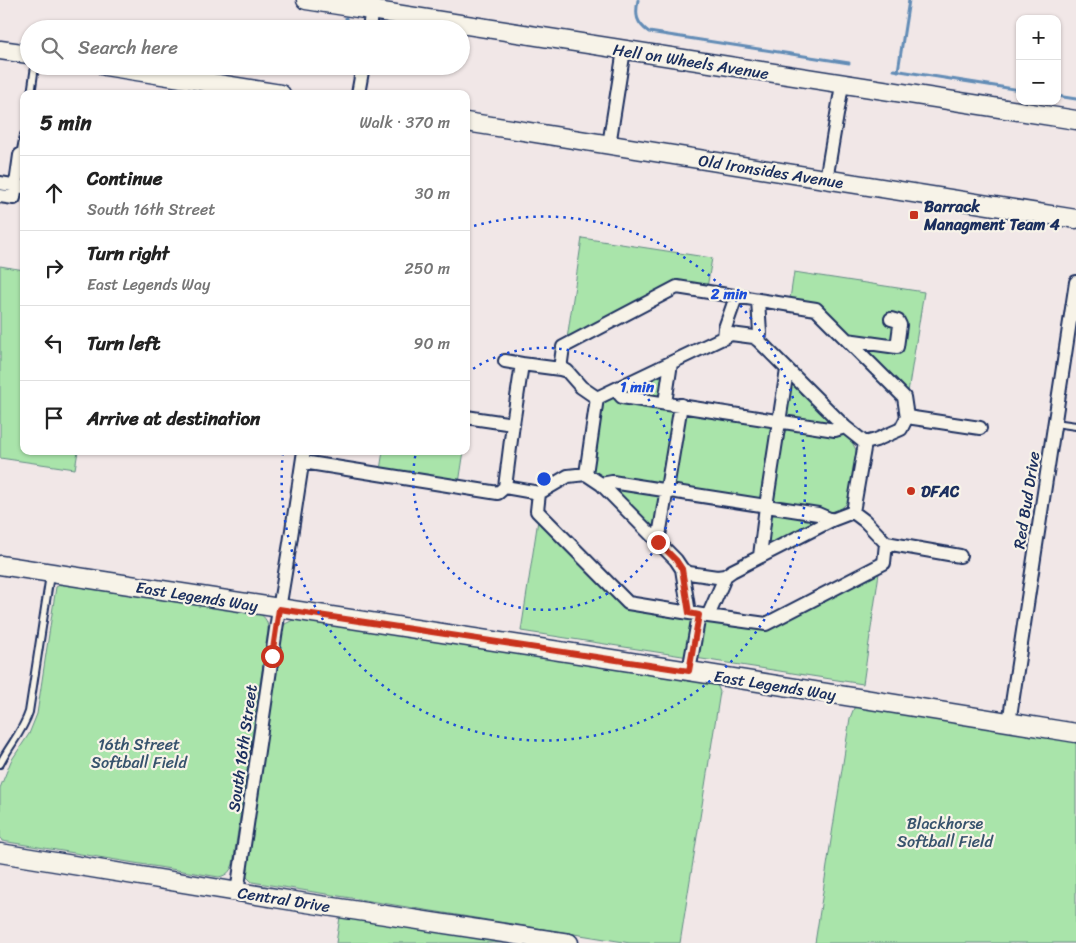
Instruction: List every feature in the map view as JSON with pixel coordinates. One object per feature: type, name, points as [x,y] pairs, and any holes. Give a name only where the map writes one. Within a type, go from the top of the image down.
[{"type":"street","name":"Hell on Wheels Avenue","points":[[306,0],[373,5],[457,20]]},
{"type":"street","points":[[370,20],[373,5]]},
{"type":"street","name":"Hell on Wheels Avenue","points":[[470,22],[624,50],[1076,120]]},
{"type":"street","points":[[0,50],[20,53]]},
{"type":"street","points":[[609,145],[624,50]]},
{"type":"street","points":[[162,75],[256,90]]},
{"type":"street","points":[[359,90],[361,75]]},
{"type":"street","points":[[826,180],[842,85]]},
{"type":"street","name":"Old Ironsides Avenue","points":[[470,123],[1076,219]]},
{"type":"street","points":[[0,183],[20,186],[14,198],[0,196]]},
{"type":"street","name":"Red Bud Drive","points":[[1009,723],[1076,282]]},
{"type":"street","points":[[560,369],[563,348],[677,287],[816,309],[904,396],[907,417],[901,429],[865,443]]},
{"type":"street","points":[[724,338],[725,328],[736,297]]},
{"type":"street","points":[[758,300],[759,341]]},
{"type":"street","points":[[847,340],[897,347],[900,325],[898,321],[891,320]]},
{"type":"street","points":[[597,398],[732,334],[754,338],[759,341],[845,427],[865,443]]},
{"type":"street","points":[[505,360],[567,371],[581,387],[597,398]]},
{"type":"street","points":[[304,457],[460,489],[498,493],[505,487],[522,364]]},
{"type":"street","points":[[665,403],[671,364]]},
{"type":"street","points":[[760,556],[787,370]]},
{"type":"street","points":[[616,390],[622,397],[835,430],[845,427]]},
{"type":"street","points":[[586,474],[597,398]]},
{"type":"street","points":[[658,542],[681,405]]},
{"type":"street","points":[[907,417],[980,428]]},
{"type":"street","points":[[470,418],[513,424]]},
{"type":"street","points":[[853,512],[865,443]]},
{"type":"street","name":"South 16th Street","points":[[237,892],[279,609],[304,457]]},
{"type":"street","points":[[505,487],[539,493],[568,476],[586,474],[601,484],[676,560],[682,569],[699,615]]},
{"type":"street","points":[[601,484],[612,482],[667,490],[818,514],[832,520]]},
{"type":"street","points":[[539,493],[537,511],[628,603],[699,615],[766,624],[884,564],[886,543]]},
{"type":"street","points":[[682,569],[689,573],[717,578],[725,576],[832,520],[853,512]]},
{"type":"street","points":[[853,512],[865,521],[886,543],[960,556]]},
{"type":"street","name":"East Legends Way","points":[[0,565],[689,671],[1076,733]]},
{"type":"street","points":[[689,671],[699,615],[723,582],[725,576]]},
{"type":"street","name":"Central Drive","points":[[0,853],[507,936],[569,943]]},
{"type":"lane","points":[[32,90],[34,75]]},
{"type":"lane","points":[[1055,423],[1076,426]]},
{"type":"lane","points":[[0,764],[26,722],[29,712],[50,573]]},
{"type":"green space","points":[[582,238],[712,258],[707,288],[678,284],[567,339]]},
{"type":"green space","points":[[0,266],[20,269],[20,455],[77,455],[75,469],[0,458]]},
{"type":"green space","points":[[794,272],[924,292],[907,393],[816,305],[790,299]]},
{"type":"green space","points":[[664,371],[661,406],[781,426],[790,379],[836,423],[852,442],[856,450],[852,486],[848,501],[843,507],[823,521],[766,550],[770,504],[664,487],[657,534],[610,490],[593,470],[602,405],[623,390]]},
{"type":"green space","points":[[382,455],[463,455],[459,483],[380,470]]},
{"type":"green space","points":[[538,520],[629,607],[764,629],[879,573],[863,684],[521,631]]},
{"type":"green space","name":"16th Street Softball Field","points":[[64,583],[259,613],[266,620],[268,631],[233,864],[224,875],[219,877],[2,841],[0,837],[0,788],[11,761],[29,734],[37,714],[56,587]]},
{"type":"green space","points":[[295,619],[714,683],[720,692],[680,943],[630,943],[252,882],[247,877],[245,870],[283,628],[285,624]]},
{"type":"green space","name":"Blackhorse Softball Field","points":[[860,707],[1076,741],[1076,943],[815,943],[850,718],[854,708]]},
{"type":"green space","points":[[340,917],[506,943],[336,943]]},
{"type":"waterway","points":[[638,0],[639,22],[649,32],[849,63]]},
{"type":"waterway","points":[[898,71],[909,0]]},
{"type":"waterway","points":[[894,70],[1016,89]]},
{"type":"waterway","points":[[1061,97],[1076,99]]},
{"type":"place","name":"Barrack Managment Team 4","points":[[914,215]]},
{"type":"place","name":"DFAC","points":[[911,491]]},
{"type":"route","points":[[272,656],[279,609],[689,671],[699,615],[689,613],[682,569],[658,542]]}]
